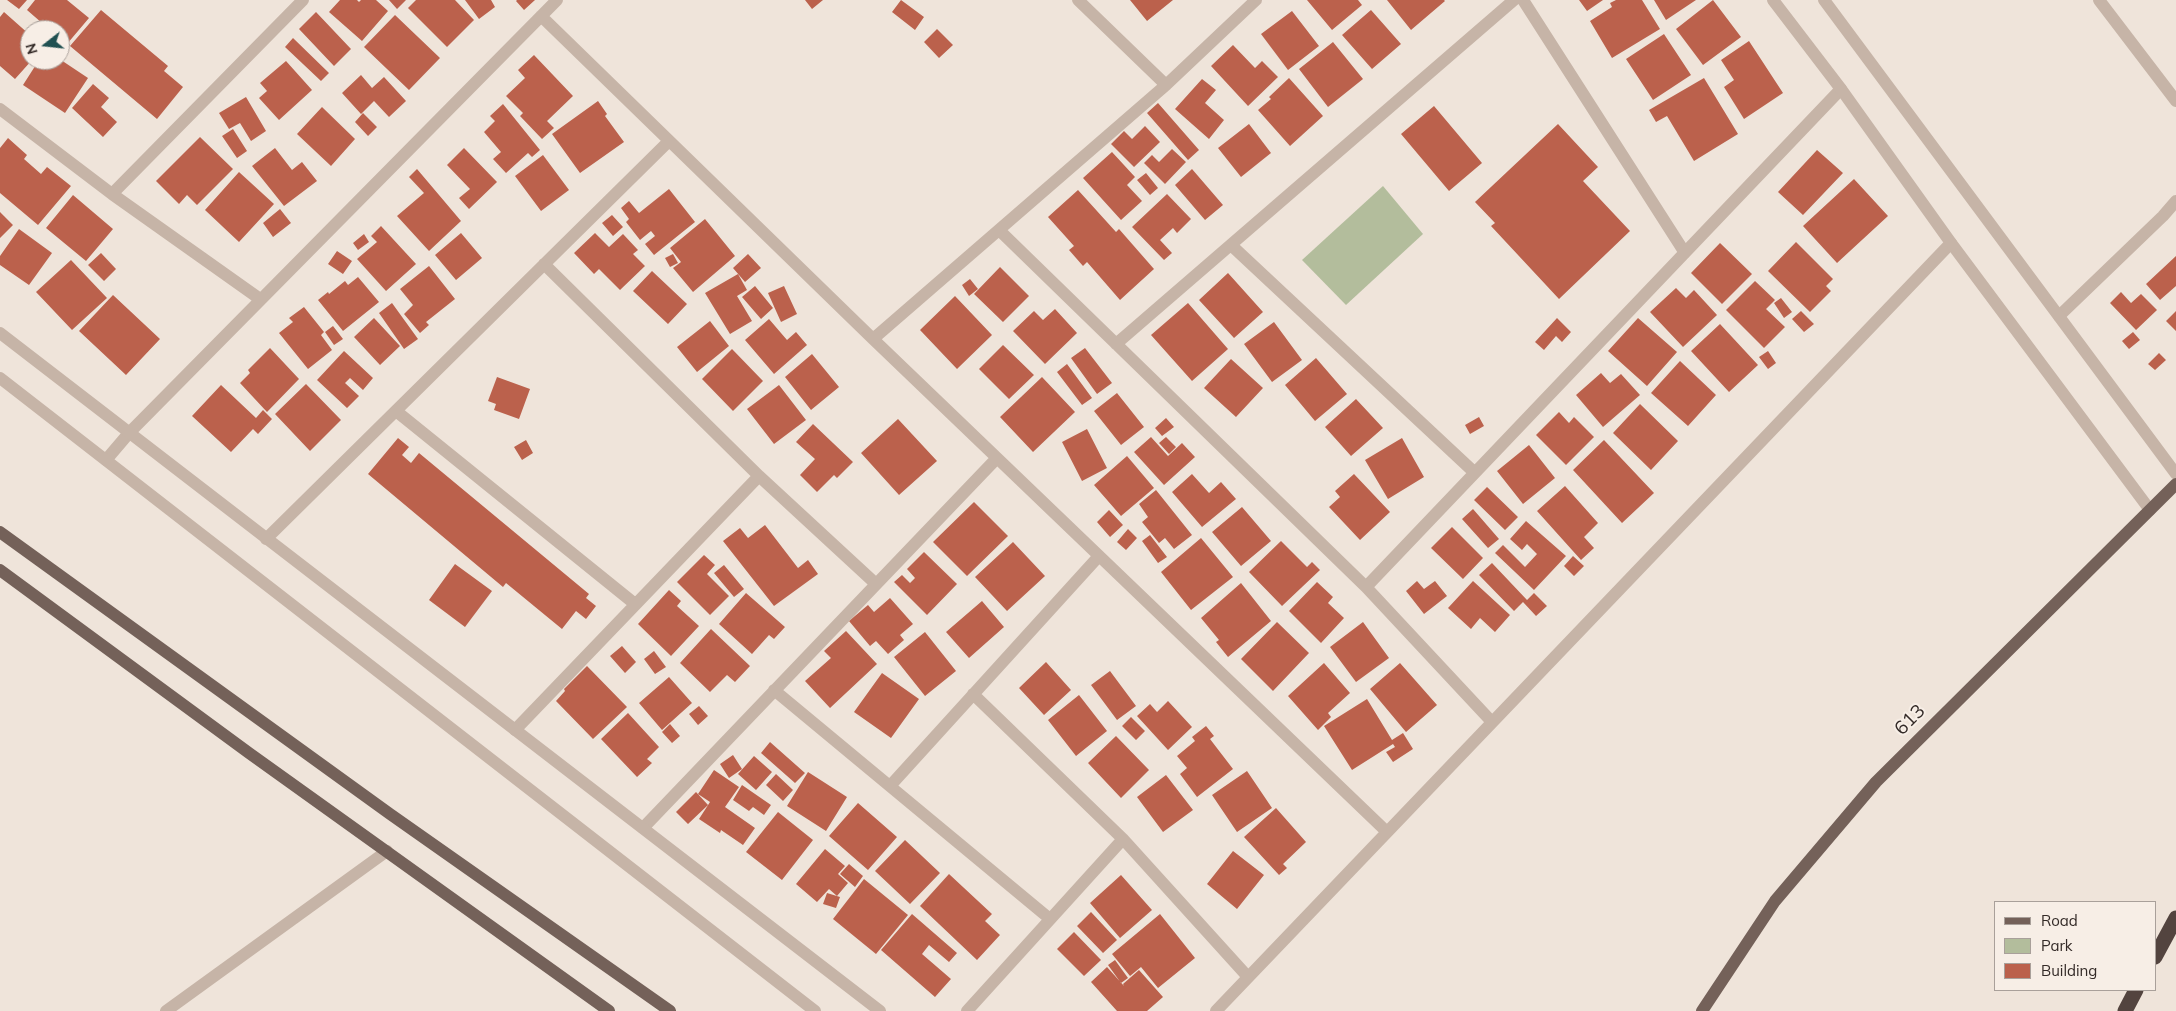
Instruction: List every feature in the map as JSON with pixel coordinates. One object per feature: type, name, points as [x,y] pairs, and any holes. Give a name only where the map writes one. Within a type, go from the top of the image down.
[{"type":"highway","points":[[2156,954],[2176,918]]},
{"type":"highway","points":[[2125,1011],[2135,991]]},
{"type":"main road","name":"613","points":[[1702,1011],[1775,901],[1876,782],[2176,484]]},
{"type":"main road","points":[[0,532],[374,803],[670,1011]]},
{"type":"main road","points":[[0,570],[609,1011]]},
{"type":"street","points":[[112,194],[303,0]]},
{"type":"street","points":[[106,460],[129,433],[260,299],[557,0]]},
{"type":"street","points":[[1078,0],[1166,85]]},
{"type":"street","points":[[873,339],[1166,85],[1256,0]]},
{"type":"street","points":[[1116,344],[1514,0]]},
{"type":"street","points":[[1523,0],[1685,252]]},
{"type":"street","points":[[1773,0],[1841,89],[1951,243],[2150,510]]},
{"type":"street","points":[[1824,0],[2176,474]]},
{"type":"street","points":[[2099,0],[2176,101]]},
{"type":"street","points":[[541,16],[873,339],[1387,832]]},
{"type":"street","points":[[1366,587],[1841,89]]},
{"type":"street","points":[[0,109],[112,194],[260,299]]},
{"type":"street","points":[[266,539],[669,141]]},
{"type":"street","points":[[2059,316],[2163,216],[2176,201]]},
{"type":"street","points":[[998,230],[1366,587],[1492,722]]},
{"type":"street","points":[[1216,1011],[1951,243]]},
{"type":"street","points":[[1231,245],[1475,473]]},
{"type":"street","points":[[544,264],[758,476],[876,584]]},
{"type":"street","points":[[0,333],[880,1011]]},
{"type":"street","points":[[0,378],[815,1011]]},
{"type":"street","points":[[396,410],[635,604]]},
{"type":"street","points":[[643,828],[997,458]]},
{"type":"street","points":[[514,730],[758,476]]},
{"type":"street","points":[[890,786],[1100,556]]},
{"type":"street","points":[[774,690],[1050,919]]},
{"type":"street","points":[[974,694],[1123,839],[1248,977]]},
{"type":"street","points":[[967,1011],[1123,839]]},
{"type":"street","points":[[166,1011],[387,851]]},
{"type":"green space","points":[[1383,186],[1423,234],[1346,305],[1302,260]]},
{"type":"building","points":[[7,0],[27,0],[19,9]]},
{"type":"building","points":[[35,0],[67,0],[89,18],[70,40],[70,20],[38,20],[27,10]]},
{"type":"building","points":[[340,0],[357,0],[359,2],[361,0],[376,0],[388,11],[362,41],[329,12]]},
{"type":"building","points":[[389,0],[406,0],[397,9]]},
{"type":"building","points":[[416,0],[455,0],[474,20],[447,47],[408,8]]},
{"type":"building","points":[[465,0],[491,0],[495,7],[479,19]]},
{"type":"building","points":[[517,0],[535,0],[524,10]]},
{"type":"building","points":[[805,0],[823,0],[812,9]]},
{"type":"building","points":[[901,0],[924,17],[915,30],[892,12]]},
{"type":"building","points":[[1130,0],[1173,0],[1147,21]]},
{"type":"building","points":[[1307,0],[1358,0],[1362,5],[1332,30]]},
{"type":"building","points":[[1387,0],[1444,0],[1445,1],[1411,30]]},
{"type":"building","points":[[1579,0],[1603,0],[1587,11]]},
{"type":"building","points":[[1616,0],[1642,0],[1660,29],[1612,58],[1590,21],[1612,7],[1610,3]]},
{"type":"building","points":[[1654,0],[1696,0],[1666,20]]},
{"type":"building","points":[[1713,0],[1741,37],[1703,65],[1676,29]]},
{"type":"building","points":[[101,10],[168,66],[164,71],[183,87],[157,119],[70,46]]},
{"type":"building","points":[[1371,10],[1401,44],[1372,69],[1342,35]]},
{"type":"building","points":[[1292,11],[1319,46],[1288,70],[1261,34]]},
{"type":"building","points":[[4,12],[20,26],[20,70],[23,70],[15,79],[0,66],[0,17]]},
{"type":"building","points":[[316,12],[351,49],[334,66],[299,29]]},
{"type":"building","points":[[395,15],[440,58],[409,90],[364,47]]},
{"type":"building","points":[[937,29],[953,45],[939,58],[924,42]]},
{"type":"building","points":[[1664,34],[1691,75],[1653,100],[1626,59]]},
{"type":"building","points":[[293,38],[329,73],[321,81],[285,47]]},
{"type":"building","points":[[1749,41],[1783,93],[1744,119],[1724,87],[1734,80],[1721,60]]},
{"type":"building","points":[[1333,42],[1363,79],[1328,107],[1299,69]]},
{"type":"building","points":[[1233,45],[1255,68],[1262,61],[1278,77],[1248,106],[1211,66]]},
{"type":"building","points":[[534,55],[573,96],[547,121],[554,128],[542,139],[520,116],[523,113],[506,96],[525,78],[518,70]]},
{"type":"building","points":[[286,61],[312,90],[279,120],[259,98],[267,91],[260,83]]},
{"type":"building","points":[[70,66],[88,78],[65,113],[23,85],[33,70],[70,70]]},
{"type":"building","points":[[361,75],[372,88],[384,77],[406,101],[389,117],[374,101],[361,114],[342,93]]},
{"type":"building","points":[[1289,78],[1323,116],[1290,146],[1258,110],[1271,99],[1269,97]]},
{"type":"building","points":[[1704,78],[1738,134],[1694,161],[1667,116],[1656,122],[1649,110]]},
{"type":"building","points":[[1202,79],[1216,90],[1205,103],[1224,120],[1209,139],[1175,109]]},
{"type":"building","points":[[93,84],[109,98],[101,107],[117,122],[103,137],[72,108]]},
{"type":"building","points":[[246,97],[266,131],[251,141],[240,123],[229,129],[219,113]]},
{"type":"building","points":[[598,101],[607,114],[605,116],[624,142],[580,173],[552,134]]},
{"type":"building","points":[[1158,103],[1199,150],[1188,160],[1147,113]]},
{"type":"building","points":[[503,104],[540,150],[532,157],[528,153],[506,173],[493,159],[501,152],[484,132],[495,121],[490,116]]},
{"type":"building","points":[[1434,106],[1482,163],[1449,191],[1401,134]]},
{"type":"building","points":[[322,107],[355,139],[331,166],[297,134]]},
{"type":"building","points":[[363,113],[377,127],[368,136],[355,122]]},
{"type":"building","points":[[1249,124],[1271,153],[1241,177],[1218,148]]},
{"type":"building","points":[[1558,124],[1598,167],[1583,181],[1630,231],[1559,299],[1491,226],[1495,223],[1475,202]]},
{"type":"building","points":[[1145,126],[1160,142],[1134,167],[1111,144],[1124,131],[1132,139]]},
{"type":"building","points":[[233,129],[247,151],[237,158],[222,136]]},
{"type":"building","points":[[200,137],[233,169],[197,205],[187,195],[179,204],[156,181]]},
{"type":"building","points":[[8,138],[27,155],[24,159],[41,174],[47,167],[71,186],[38,225],[0,193],[0,148]]},
{"type":"building","points":[[275,148],[292,170],[302,162],[317,181],[284,206],[252,166]]},
{"type":"building","points":[[464,148],[497,182],[469,209],[459,198],[470,189],[447,165]]},
{"type":"building","points":[[1172,149],[1186,162],[1165,184],[1144,163],[1152,155],[1159,162]]},
{"type":"building","points":[[1817,150],[1843,173],[1803,215],[1778,192]]},
{"type":"building","points":[[1112,152],[1135,177],[1127,185],[1142,201],[1121,220],[1083,178]]},
{"type":"building","points":[[543,155],[569,190],[541,211],[515,176]]},
{"type":"building","points":[[417,169],[461,221],[429,251],[397,216],[424,193],[409,177]]},
{"type":"building","points":[[1192,169],[1223,205],[1205,220],[1175,185]]},
{"type":"building","points":[[239,172],[274,204],[239,242],[205,210]]},
{"type":"building","points":[[1146,173],[1158,188],[1150,195],[1137,180]]},
{"type":"building","points":[[1854,179],[1888,216],[1837,263],[1803,226]]},
{"type":"building","points":[[669,189],[695,222],[654,255],[645,244],[655,236],[651,231],[640,240],[626,222],[629,219],[621,208],[629,201],[639,213]]},
{"type":"building","points":[[1078,190],[1116,232],[1119,229],[1154,269],[1120,300],[1087,262],[1083,266],[1069,250],[1074,246],[1048,217]]},
{"type":"building","points":[[1167,194],[1191,219],[1177,233],[1173,228],[1160,240],[1172,253],[1164,260],[1132,227]]},
{"type":"building","points":[[73,195],[113,229],[86,261],[46,228]]},
{"type":"building","points":[[280,209],[291,223],[273,237],[263,223]]},
{"type":"building","points":[[0,212],[13,225],[0,238]]},
{"type":"building","points":[[612,215],[623,227],[613,236],[602,223]]},
{"type":"building","points":[[705,219],[735,256],[693,292],[673,268],[681,262],[670,248]]},
{"type":"building","points":[[381,226],[416,264],[386,291],[357,259],[377,242],[371,236]]},
{"type":"building","points":[[19,229],[52,253],[29,285],[0,265],[0,256]]},
{"type":"building","points":[[461,233],[482,258],[456,280],[435,255]]},
{"type":"building","points":[[595,233],[609,247],[623,234],[638,250],[633,254],[645,266],[620,290],[599,269],[594,274],[574,253]]},
{"type":"building","points":[[364,234],[369,242],[358,250],[353,243]]},
{"type":"building","points":[[1796,242],[1833,279],[1826,286],[1831,291],[1810,312],[1768,271]]},
{"type":"building","points":[[1720,243],[1752,274],[1722,304],[1691,273]]},
{"type":"building","points":[[337,251],[352,261],[343,274],[328,264]]},
{"type":"building","points":[[101,253],[116,269],[104,281],[88,265]]},
{"type":"building","points":[[673,254],[678,263],[670,267],[665,258]]},
{"type":"building","points":[[748,254],[761,268],[745,282],[733,268]]},
{"type":"building","points":[[2176,256],[2176,286],[2160,300],[2146,284]]},
{"type":"building","points":[[71,260],[107,298],[72,330],[36,292]]},
{"type":"building","points":[[429,266],[455,299],[426,322],[429,325],[420,333],[404,314],[413,305],[400,289]]},
{"type":"building","points":[[1000,267],[1029,296],[1003,322],[974,294]]},
{"type":"building","points":[[652,271],[687,304],[668,324],[633,291]]},
{"type":"building","points":[[1228,273],[1263,312],[1234,338],[1199,300]]},
{"type":"building","points":[[738,274],[747,290],[737,296],[752,321],[730,334],[705,293]]},
{"type":"building","points":[[358,277],[379,302],[343,331],[318,300],[345,281],[348,285]]},
{"type":"building","points":[[970,279],[978,289],[969,296],[962,285]]},
{"type":"building","points":[[1755,281],[1775,300],[1766,309],[1785,327],[1764,348],[1726,310]]},
{"type":"building","points":[[755,286],[773,308],[761,319],[742,297]]},
{"type":"building","points":[[784,286],[797,314],[781,322],[768,293]]},
{"type":"building","points":[[1676,288],[1686,298],[1694,290],[1717,315],[1683,347],[1650,312]]},
{"type":"building","points":[[2121,292],[2131,303],[2141,294],[2157,310],[2136,330],[2110,303]]},
{"type":"building","points":[[113,295],[160,339],[126,375],[79,331]]},
{"type":"building","points":[[955,296],[992,335],[957,369],[920,330]]},
{"type":"building","points":[[1781,298],[1792,312],[1784,318],[1774,303]]},
{"type":"building","points":[[392,303],[418,339],[404,349],[379,313]]},
{"type":"building","points":[[1188,303],[1228,349],[1192,381],[1151,335]]},
{"type":"building","points":[[304,307],[324,332],[321,335],[332,350],[308,369],[279,333],[293,322],[289,318]]},
{"type":"building","points":[[1055,309],[1077,333],[1045,364],[1013,331],[1034,311],[1043,320]]},
{"type":"building","points":[[1801,311],[1814,324],[1804,332],[1792,319]]},
{"type":"building","points":[[2176,311],[2176,331],[2166,321]]},
{"type":"building","points":[[374,318],[400,346],[380,365],[354,337]]},
{"type":"building","points":[[1557,318],[1571,332],[1562,342],[1556,336],[1544,350],[1535,342]]},
{"type":"building","points":[[1638,318],[1677,352],[1647,386],[1608,351]]},
{"type":"building","points":[[769,319],[787,340],[796,332],[807,345],[774,374],[745,340]]},
{"type":"building","points":[[710,321],[729,346],[697,372],[677,347]]},
{"type":"building","points":[[1274,322],[1302,360],[1272,382],[1244,344]]},
{"type":"building","points":[[1720,324],[1758,365],[1729,392],[1691,351]]},
{"type":"building","points":[[333,326],[343,339],[334,345],[325,332]]},
{"type":"building","points":[[2133,332],[2140,340],[2129,349],[2122,341]]},
{"type":"building","points":[[1003,345],[1034,375],[1009,399],[979,369]]},
{"type":"building","points":[[270,348],[299,379],[267,412],[240,383],[250,373],[248,370]]},
{"type":"building","points":[[1085,348],[1112,383],[1097,394],[1071,358]]},
{"type":"building","points":[[732,349],[763,381],[733,411],[702,379]]},
{"type":"building","points":[[344,351],[373,378],[363,390],[350,378],[345,383],[359,396],[347,408],[317,380]]},
{"type":"building","points":[[1768,351],[1776,363],[1768,369],[1759,357]]},
{"type":"building","points":[[2159,353],[2166,360],[2155,370],[2148,364]]},
{"type":"building","points":[[812,354],[839,387],[811,410],[785,377]]},
{"type":"building","points":[[1316,358],[1347,394],[1315,421],[1285,385]]},
{"type":"building","points":[[1231,359],[1263,388],[1236,417],[1204,388]]},
{"type":"building","points":[[1680,361],[1716,395],[1688,426],[1651,393]]},
{"type":"building","points":[[1067,364],[1092,398],[1082,405],[1057,372]]},
{"type":"building","points":[[1601,373],[1610,383],[1621,374],[1640,395],[1603,427],[1576,395]]},
{"type":"building","points":[[497,377],[530,389],[519,419],[494,410],[496,404],[488,401]]},
{"type":"building","points":[[1042,377],[1075,412],[1033,452],[1000,417]]},
{"type":"building","points":[[306,384],[341,420],[310,451],[275,414]]},
{"type":"building","points":[[221,385],[256,418],[263,410],[272,419],[258,434],[253,429],[231,452],[192,416]]},
{"type":"building","points":[[779,385],[806,420],[774,444],[747,409]]},
{"type":"building","points":[[1117,393],[1144,427],[1121,445],[1094,411]]},
{"type":"building","points":[[1356,399],[1383,428],[1351,456],[1325,427]]},
{"type":"building","points":[[1640,404],[1678,441],[1651,470],[1613,433]]},
{"type":"building","points":[[1559,412],[1569,423],[1574,417],[1594,437],[1566,465],[1536,435]]},
{"type":"building","points":[[1479,417],[1484,426],[1470,434],[1465,425]]},
{"type":"building","points":[[1166,418],[1174,427],[1162,436],[1155,428]]},
{"type":"building","points":[[898,419],[937,461],[899,495],[861,453]]},
{"type":"building","points":[[813,424],[853,462],[837,478],[834,475],[817,492],[800,475],[815,459],[796,442]]},
{"type":"building","points":[[1087,429],[1107,468],[1082,481],[1062,442]]},
{"type":"building","points":[[1151,437],[1168,456],[1182,443],[1195,457],[1164,485],[1134,452]]},
{"type":"building","points":[[1166,437],[1176,447],[1169,454],[1159,443]]},
{"type":"building","points":[[398,438],[409,447],[402,455],[411,463],[419,453],[589,594],[586,598],[596,606],[586,619],[576,611],[562,629],[506,583],[503,587],[368,474]]},
{"type":"building","points":[[1402,438],[1424,477],[1388,499],[1365,460]]},
{"type":"building","points":[[526,440],[533,453],[522,460],[514,447]]},
{"type":"building","points":[[1604,440],[1654,493],[1622,523],[1573,470]]},
{"type":"building","points":[[1529,445],[1555,478],[1523,504],[1497,471]]},
{"type":"building","points":[[1127,456],[1154,488],[1121,516],[1094,485]]},
{"type":"building","points":[[1192,474],[1209,493],[1221,482],[1236,499],[1202,527],[1172,492]]},
{"type":"building","points":[[1354,474],[1390,512],[1360,540],[1329,507],[1340,497],[1335,491]]},
{"type":"building","points":[[1565,486],[1598,523],[1584,537],[1594,548],[1581,560],[1537,511]]},
{"type":"building","points":[[1487,487],[1518,517],[1505,530],[1474,500]]},
{"type":"building","points":[[1156,490],[1192,535],[1174,549],[1165,538],[1159,543],[1142,522],[1148,517],[1139,504]]},
{"type":"building","points":[[974,502],[1008,536],[967,576],[933,542]]},
{"type":"building","points":[[1242,507],[1271,541],[1241,566],[1212,532]]},
{"type":"building","points":[[1473,509],[1499,539],[1488,548],[1462,519]]},
{"type":"building","points":[[1109,510],[1123,525],[1110,537],[1097,522]]},
{"type":"building","points":[[1526,521],[1566,556],[1534,590],[1495,553],[1503,545],[1525,567],[1537,554],[1527,544],[1522,550],[1510,539]]},
{"type":"building","points":[[765,525],[798,568],[808,560],[818,574],[774,606],[723,541],[740,528],[748,538]]},
{"type":"building","points":[[1452,527],[1483,558],[1463,579],[1431,548]]},
{"type":"building","points":[[1128,529],[1137,538],[1126,550],[1117,542]]},
{"type":"building","points":[[1150,535],[1167,557],[1158,563],[1142,541]]},
{"type":"building","points":[[1201,538],[1233,577],[1191,610],[1161,572]]},
{"type":"building","points":[[1281,541],[1307,567],[1312,562],[1320,570],[1282,606],[1249,572]]},
{"type":"building","points":[[1013,542],[1045,576],[1007,611],[975,577]]},
{"type":"building","points":[[924,552],[957,584],[927,615],[894,582],[902,575],[910,583],[915,578],[907,569]]},
{"type":"building","points":[[704,555],[715,565],[707,574],[729,596],[710,615],[677,582]]},
{"type":"building","points":[[1573,556],[1584,566],[1574,576],[1564,566]]},
{"type":"building","points":[[1492,563],[1527,600],[1534,593],[1547,606],[1536,616],[1523,602],[1514,611],[1479,575]]},
{"type":"building","points":[[455,564],[492,591],[465,627],[429,600]]},
{"type":"building","points":[[724,565],[744,589],[734,597],[714,573]]},
{"type":"building","points":[[1417,581],[1424,589],[1435,581],[1447,596],[1424,614],[1406,591]]},
{"type":"building","points":[[1473,581],[1510,615],[1495,632],[1480,618],[1471,629],[1448,608]]},
{"type":"building","points":[[1317,582],[1333,597],[1328,603],[1344,618],[1321,643],[1289,611]]},
{"type":"building","points":[[1241,583],[1271,621],[1228,657],[1216,642],[1219,640],[1201,618]]},
{"type":"building","points":[[669,590],[681,601],[677,606],[699,626],[671,656],[638,624]]},
{"type":"building","points":[[746,593],[785,627],[774,639],[769,635],[752,654],[719,624]]},
{"type":"building","points":[[890,598],[913,624],[900,635],[904,640],[888,654],[876,641],[870,646],[849,621],[868,605],[874,612]]},
{"type":"building","points":[[982,601],[1004,627],[969,658],[946,632]]},
{"type":"building","points":[[1277,622],[1309,653],[1273,691],[1241,659]]},
{"type":"building","points":[[1363,622],[1389,658],[1356,682],[1330,647]]},
{"type":"building","points":[[711,629],[750,666],[735,682],[727,675],[710,692],[680,663]]},
{"type":"building","points":[[846,631],[877,664],[830,708],[805,681],[831,658],[824,651]]},
{"type":"building","points":[[925,632],[956,671],[925,696],[894,657]]},
{"type":"building","points":[[622,646],[636,662],[625,673],[610,656]]},
{"type":"building","points":[[654,651],[666,667],[655,674],[644,659]]},
{"type":"building","points":[[1046,662],[1071,690],[1044,715],[1019,688]]},
{"type":"building","points":[[1324,663],[1350,693],[1328,713],[1331,717],[1318,730],[1288,696]]},
{"type":"building","points":[[1400,663],[1437,705],[1406,732],[1370,689]]},
{"type":"building","points":[[587,666],[627,707],[593,739],[556,701],[565,691],[564,689]]},
{"type":"building","points":[[1110,671],[1136,706],[1117,720],[1091,685]]},
{"type":"building","points":[[882,673],[919,699],[891,738],[854,712]]},
{"type":"building","points":[[669,677],[692,703],[662,730],[639,703]]},
{"type":"building","points":[[1079,695],[1107,731],[1076,756],[1048,720]]},
{"type":"building","points":[[1367,699],[1392,740],[1403,733],[1413,749],[1393,762],[1386,752],[1395,747],[1393,744],[1352,770],[1324,726]]},
{"type":"building","points":[[1168,701],[1192,727],[1168,750],[1137,716],[1150,704],[1157,712]]},
{"type":"building","points":[[699,706],[708,716],[698,725],[689,714]]},
{"type":"building","points":[[628,713],[659,747],[647,759],[652,763],[637,777],[601,739]]},
{"type":"building","points":[[1131,717],[1145,731],[1136,740],[1122,726]]},
{"type":"building","points":[[670,724],[680,736],[672,743],[662,732]]},
{"type":"building","points":[[1206,726],[1214,736],[1210,739],[1233,769],[1197,797],[1180,774],[1187,768],[1177,756],[1195,741],[1192,737]]},
{"type":"building","points":[[1116,736],[1149,770],[1121,798],[1088,763]]},
{"type":"building","points":[[770,742],[805,773],[795,783],[761,753]]},
{"type":"building","points":[[733,755],[742,769],[729,778],[720,764]]},
{"type":"building","points":[[754,756],[772,772],[756,790],[738,774]]},
{"type":"building","points":[[714,770],[739,787],[725,807],[755,828],[743,845],[721,830],[720,833],[699,819],[710,802],[698,794]]},
{"type":"building","points":[[1247,771],[1272,808],[1237,832],[1212,795]]},
{"type":"building","points":[[808,772],[847,797],[826,831],[787,806]]},
{"type":"building","points":[[776,774],[793,790],[783,801],[766,785]]},
{"type":"building","points":[[1166,775],[1193,810],[1163,832],[1137,797]]},
{"type":"building","points":[[742,785],[771,805],[764,815],[753,807],[749,811],[733,800]]},
{"type":"building","points":[[696,792],[708,805],[688,824],[676,812]]},
{"type":"building","points":[[858,803],[897,837],[868,870],[829,836]]},
{"type":"building","points":[[1276,808],[1306,842],[1283,864],[1287,868],[1279,875],[1244,837]]},
{"type":"building","points":[[778,812],[813,840],[782,880],[746,852]]},
{"type":"building","points":[[905,840],[940,873],[910,904],[875,871]]},
{"type":"building","points":[[825,849],[845,866],[838,874],[848,883],[837,896],[829,889],[817,902],[796,884]]},
{"type":"building","points":[[1233,851],[1264,875],[1237,909],[1207,884]]},
{"type":"building","points":[[849,864],[863,876],[855,887],[840,874]]},
{"type":"building","points":[[949,874],[992,914],[985,921],[1000,935],[977,960],[920,906]]},
{"type":"building","points":[[1121,875],[1152,910],[1120,938],[1090,903]]},
{"type":"building","points":[[864,879],[908,915],[876,954],[833,919]]},
{"type":"building","points":[[827,893],[840,897],[836,908],[823,904]]},
{"type":"building","points":[[1091,912],[1117,940],[1103,953],[1077,926]]},
{"type":"building","points":[[912,914],[957,953],[949,962],[929,945],[922,954],[951,979],[935,997],[881,950]]},
{"type":"building","points":[[1160,914],[1195,958],[1158,988],[1141,967],[1130,976],[1112,954]]},
{"type":"building","points":[[1074,932],[1101,960],[1084,976],[1057,949]]},
{"type":"building","points":[[1115,960],[1128,978],[1121,983],[1108,965]]},
{"type":"building","points":[[1107,967],[1124,986],[1123,984],[1139,970],[1163,997],[1147,1011],[1117,1011],[1091,982]]}]
